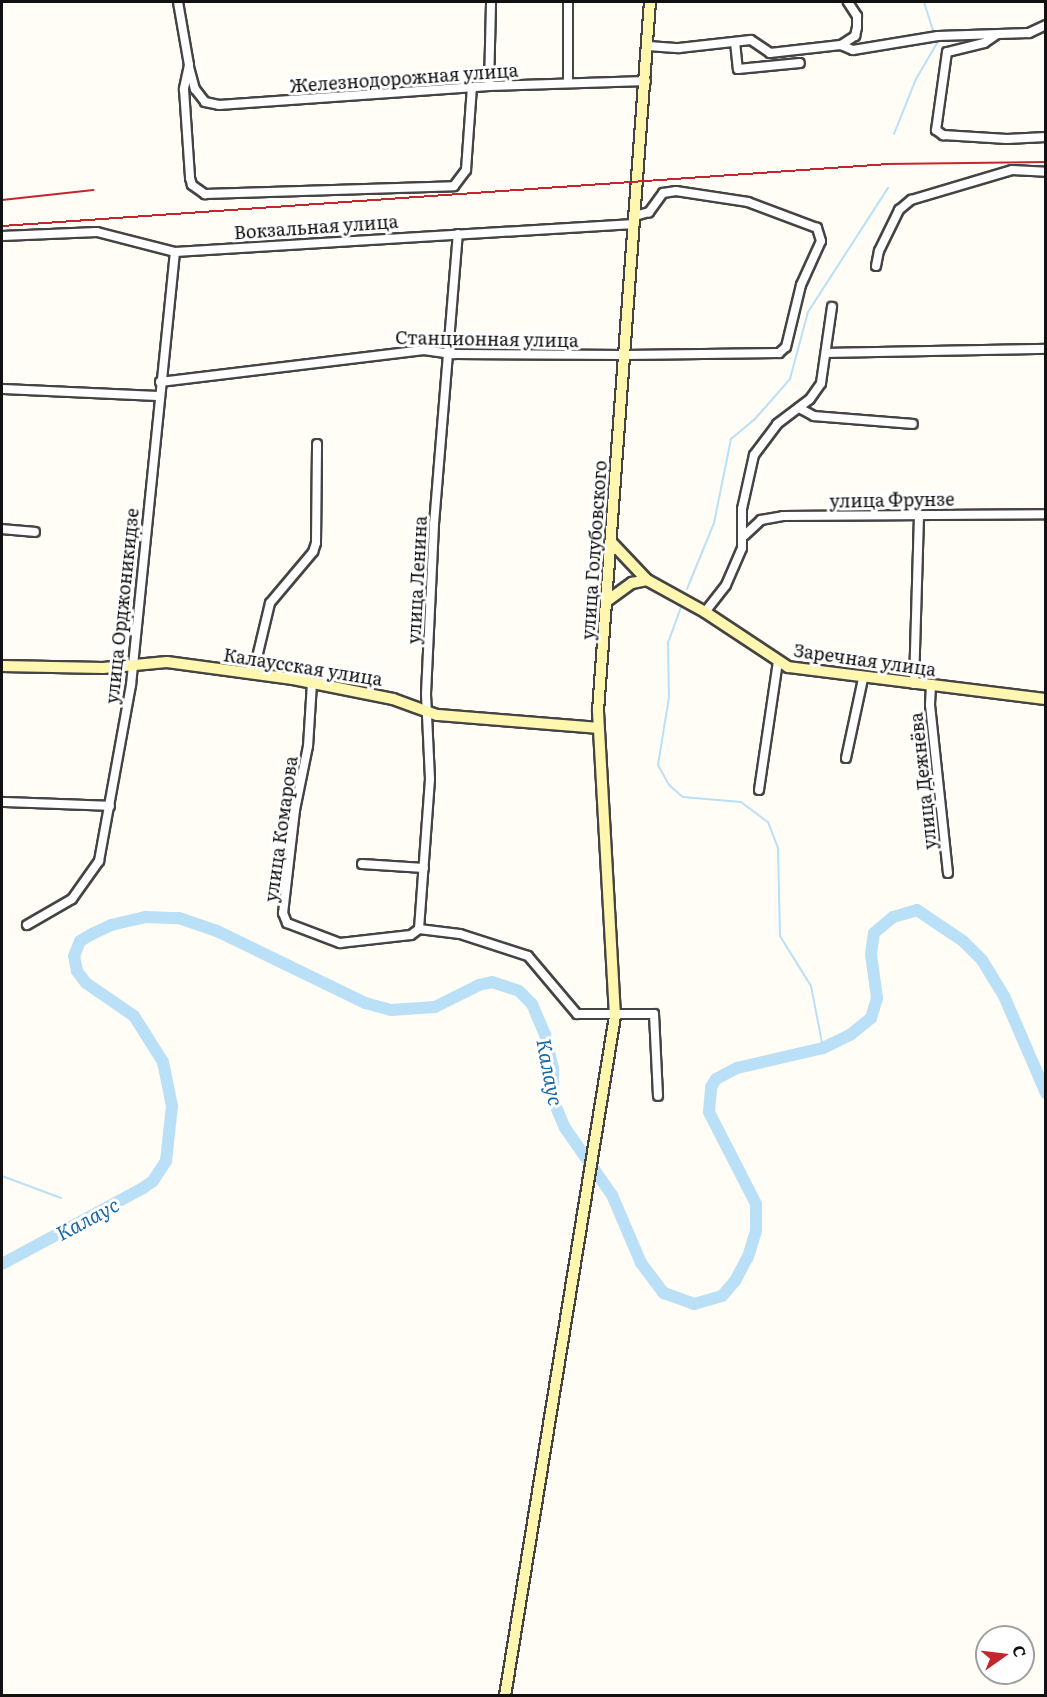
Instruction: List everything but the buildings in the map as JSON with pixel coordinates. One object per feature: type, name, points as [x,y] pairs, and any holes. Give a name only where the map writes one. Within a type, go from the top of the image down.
[{"type":"street","points":[[178,2],[189,65]]},
{"type":"street","points":[[489,86],[491,2]]},
{"type":"street","points":[[568,2],[568,83]]},
{"type":"street","name":"улица Голубовского","points":[[505,1695],[615,1016],[597,728],[650,2]]},
{"type":"street","points":[[648,46],[679,48],[751,40],[770,53],[841,45],[855,36],[857,27],[857,16],[848,2]]},
{"type":"street","points":[[841,45],[853,50],[935,37],[1029,33],[1046,25]]},
{"type":"street","points":[[996,35],[984,43],[947,52],[936,130],[943,135],[1007,139],[1046,137]]},
{"type":"street","points":[[735,42],[738,69],[800,63]]},
{"type":"street","points":[[770,53],[771,66]]},
{"type":"street","name":"Железнодорожная улица","points":[[189,65],[200,95],[205,102],[219,105],[489,86],[646,81]]},
{"type":"street","name":"Вокзальная улица","points":[[189,65],[184,89],[190,178],[198,192],[454,186],[462,181],[472,87]]},
{"type":"street","points":[[876,266],[879,251],[899,210],[911,200],[1012,170],[1046,172]]},
{"type":"street","name":"Станционная улица","points":[[160,382],[377,353],[424,350],[447,353],[625,355],[778,353],[790,340],[801,285],[821,241],[817,228],[748,202],[676,192],[663,193],[649,212],[634,220]]},
{"type":"street","name":"Вокзальная улица","points":[[2,236],[97,232],[175,252],[634,220]]},
{"type":"street","name":"улица Ленина","points":[[419,929],[431,743],[427,711],[434,524],[458,234]]},
{"type":"street","name":"улица Орджоникидзе","points":[[27,926],[31,920],[64,906],[83,880],[93,873],[110,806],[133,664],[175,252]]},
{"type":"street","points":[[745,535],[742,509],[754,455],[777,424],[799,408],[821,383],[828,353],[832,307]]},
{"type":"street","points":[[828,353],[1046,349]]},
{"type":"street","points":[[2,388],[159,396]]},
{"type":"street","points":[[799,408],[814,416],[913,424]]},
{"type":"street","points":[[253,674],[270,603],[313,552],[316,543],[318,444]]},
{"type":"street","points":[[705,612],[726,585],[745,535],[761,520],[742,509]]},
{"type":"street","name":"улица Фрунзе","points":[[761,520],[795,516],[920,517],[991,512],[1046,514]]},
{"type":"street","points":[[914,684],[920,517]]},
{"type":"street","points":[[2,529],[34,532]]},
{"type":"street","name":"Заречная улица","points":[[612,543],[647,580],[705,612],[778,662],[797,670],[1046,699]]},
{"type":"street","points":[[607,601],[632,584],[647,580]]},
{"type":"street","name":"Калаусская улица","points":[[2,666],[103,668],[167,662],[312,683],[393,699],[447,716],[597,728]]},
{"type":"street","points":[[759,790],[778,662]]},
{"type":"street","points":[[846,758],[863,679]]},
{"type":"street","name":"улица Комарова","points":[[312,683],[308,746],[295,810],[284,919],[293,928],[340,943],[411,935],[419,929],[460,934],[528,956],[577,1014],[615,1016],[654,1014],[658,1096]]},
{"type":"street","name":"улица Дежнёва","points":[[931,686],[930,705],[948,873]]},
{"type":"street","points":[[2,802],[110,806]]},
{"type":"street","points":[[362,864],[424,868]]},
{"type":"waterway","points":[[894,134],[916,79],[937,43],[924,2]]},
{"type":"waterway","points":[[687,589],[714,523],[731,439],[754,420],[790,379],[808,312],[888,188]]},
{"type":"waterway","points":[[681,607],[668,642],[669,697],[658,765],[669,785],[683,797],[741,802],[768,822],[778,848],[780,936],[811,986],[823,1048]]},
{"type":"waterway","name":"Калаус","points":[[2,1264],[143,1188],[153,1181],[166,1161],[172,1106],[163,1062],[134,1016],[86,983],[77,971],[74,956],[80,941],[92,934],[111,925],[145,917],[179,918],[217,931],[365,1003],[391,1010],[435,1007],[479,985],[492,982],[519,991],[532,1004],[545,1034],[553,1068],[553,1100],[565,1128],[612,1195],[641,1263],[664,1293],[694,1304],[722,1296],[735,1281],[748,1257],[756,1230],[756,1204],[709,1112],[711,1087],[716,1079],[737,1068],[823,1048],[850,1035],[871,1018],[877,998],[871,954],[874,933],[893,917],[917,910],[963,941],[982,960],[1004,996],[1046,1093]]},
{"type":"waterway","points":[[2,1176],[61,1198]]},
{"type":"railway","points":[[2,226],[888,164],[1046,162]]},
{"type":"railway","points":[[2,200],[93,190]]}]
